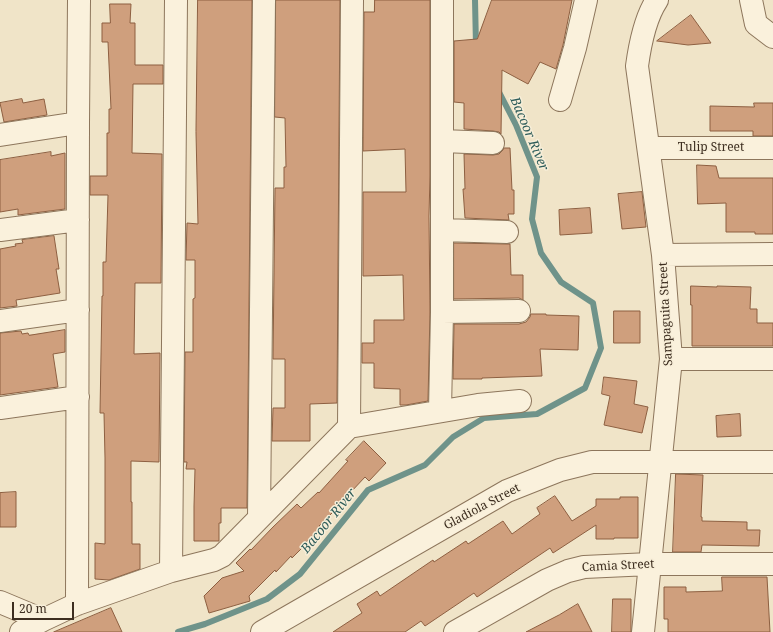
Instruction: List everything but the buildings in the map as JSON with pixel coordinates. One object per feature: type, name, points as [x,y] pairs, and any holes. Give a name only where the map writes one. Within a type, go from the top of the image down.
[{"type":"street","points":[[77,604],[79,0]]},
{"type":"street","points":[[171,571],[176,0]]},
{"type":"street","points":[[259,518],[264,0]]},
{"type":"street","points":[[348,427],[352,0]]},
{"type":"street","points":[[440,411],[442,312],[442,0]]},
{"type":"street","points":[[560,100],[575,48],[586,0]]},
{"type":"street","name":"Sampaguita Street","points":[[643,632],[671,359],[663,255],[637,66],[640,45],[646,24],[657,0]]},
{"type":"street","points":[[751,0],[756,24],[773,37]]},
{"type":"street","points":[[0,135],[78,123]]},
{"type":"street","points":[[442,141],[493,144]]},
{"type":"street","name":"Tulip Street","points":[[649,148],[773,148]]},
{"type":"street","points":[[0,230],[78,220]]},
{"type":"street","points":[[442,230],[506,232]]},
{"type":"street","points":[[663,255],[773,254]]},
{"type":"street","points":[[0,321],[78,310]]},
{"type":"street","points":[[442,312],[519,311]]},
{"type":"street","points":[[671,359],[773,359]]},
{"type":"street","points":[[0,408],[78,397]]},
{"type":"street","points":[[21,632],[77,604],[171,571],[214,560],[222,556],[348,427],[478,405],[520,401]]},
{"type":"street","name":"Gladiola Street","points":[[262,632],[507,491],[560,470],[592,462],[773,462]]},
{"type":"street","name":"Camia Street","points":[[455,632],[547,580],[568,571],[584,567],[650,564],[773,564]]},
{"type":"street","points":[[0,602],[43,620]]},
{"type":"waterway","name":"Bacoor River","points":[[475,0],[476,46]]},
{"type":"waterway","name":"Bacoor River","points":[[178,632],[205,624],[267,599],[300,574],[368,490],[425,465],[453,437],[484,418],[537,414],[585,388],[601,348],[593,303],[561,282],[541,253],[532,219],[537,177],[516,125],[498,90]]}]
